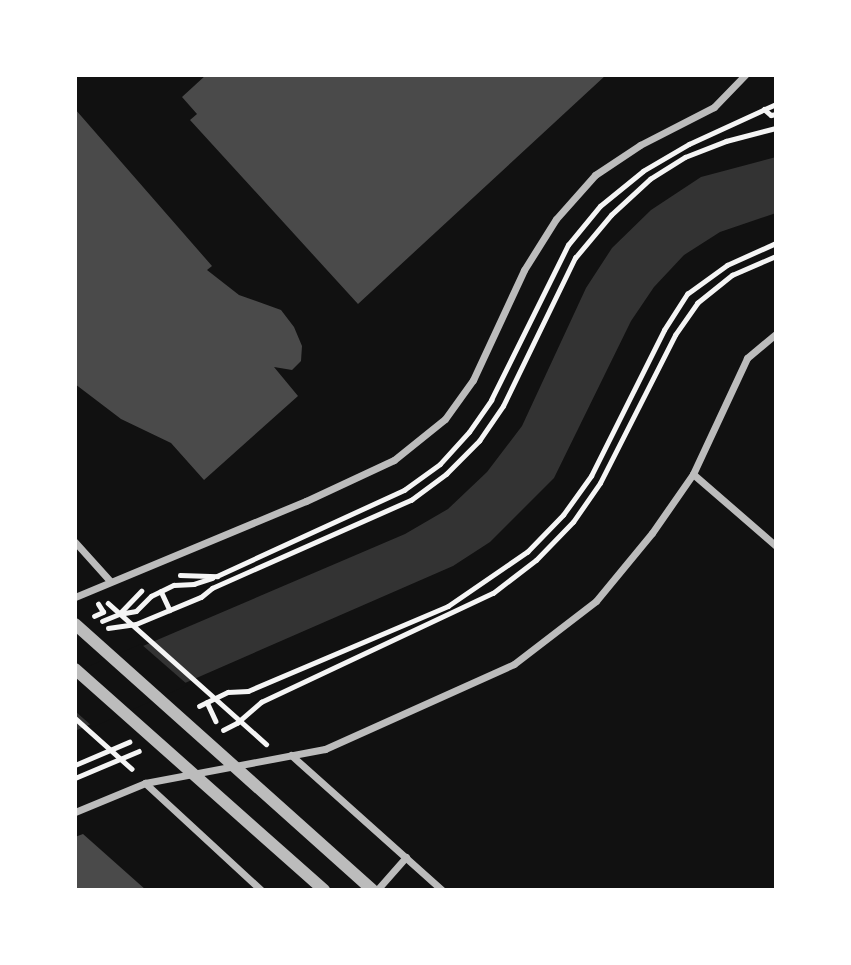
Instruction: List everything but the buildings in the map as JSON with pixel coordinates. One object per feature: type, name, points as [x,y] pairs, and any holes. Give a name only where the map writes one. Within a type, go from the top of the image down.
[{"type":"street","points":[[75,597],[306,501],[394,460],[405,452],[445,419],[473,380],[524,270],[556,219],[595,176],[640,145],[714,107],[745,75]]},
{"type":"street","points":[[75,812],[145,783],[325,749],[514,664],[596,601],[652,533],[693,474],[747,358],[776,334]]},
{"type":"street","points":[[693,474],[776,546]]},
{"type":"street","points":[[75,542],[110,581]]},
{"type":"street","points":[[75,624],[375,890],[406,857]]},
{"type":"street","points":[[75,669],[324,890]]},
{"type":"street","points":[[291,755],[442,890]]},
{"type":"street","points":[[145,783],[261,890]]},
{"type":"path","points":[[764,109],[771,115],[776,114]]},
{"type":"path","points":[[192,709],[228,692],[247,691],[448,606],[527,552],[563,515],[591,476],[664,330],[687,295],[727,265],[776,243]]},
{"type":"path","points":[[221,731],[237,723],[261,702],[483,599],[536,560],[573,522],[600,483],[675,335],[696,303],[732,275],[776,256]]},
{"type":"path","points":[[119,614],[136,611],[161,591],[174,585],[194,584],[216,576]]},
{"type":"path","points":[[161,591],[170,610]]},
{"type":"path","points":[[102,596],[273,749]]},
{"type":"path","points":[[75,765],[133,740]]},
{"type":"path","points":[[75,778],[142,750]]},
{"type":"shaded area","points":[[776,157],[776,213],[720,232],[684,255],[654,287],[631,321],[554,478],[490,542],[453,566],[75,731],[75,675],[405,534],[448,509],[487,472],[522,426],[586,288],[612,248],[651,210],[701,177]]},
{"type":"pier","points":[[141,644],[188,685],[93,727],[75,711],[75,672]]}]
